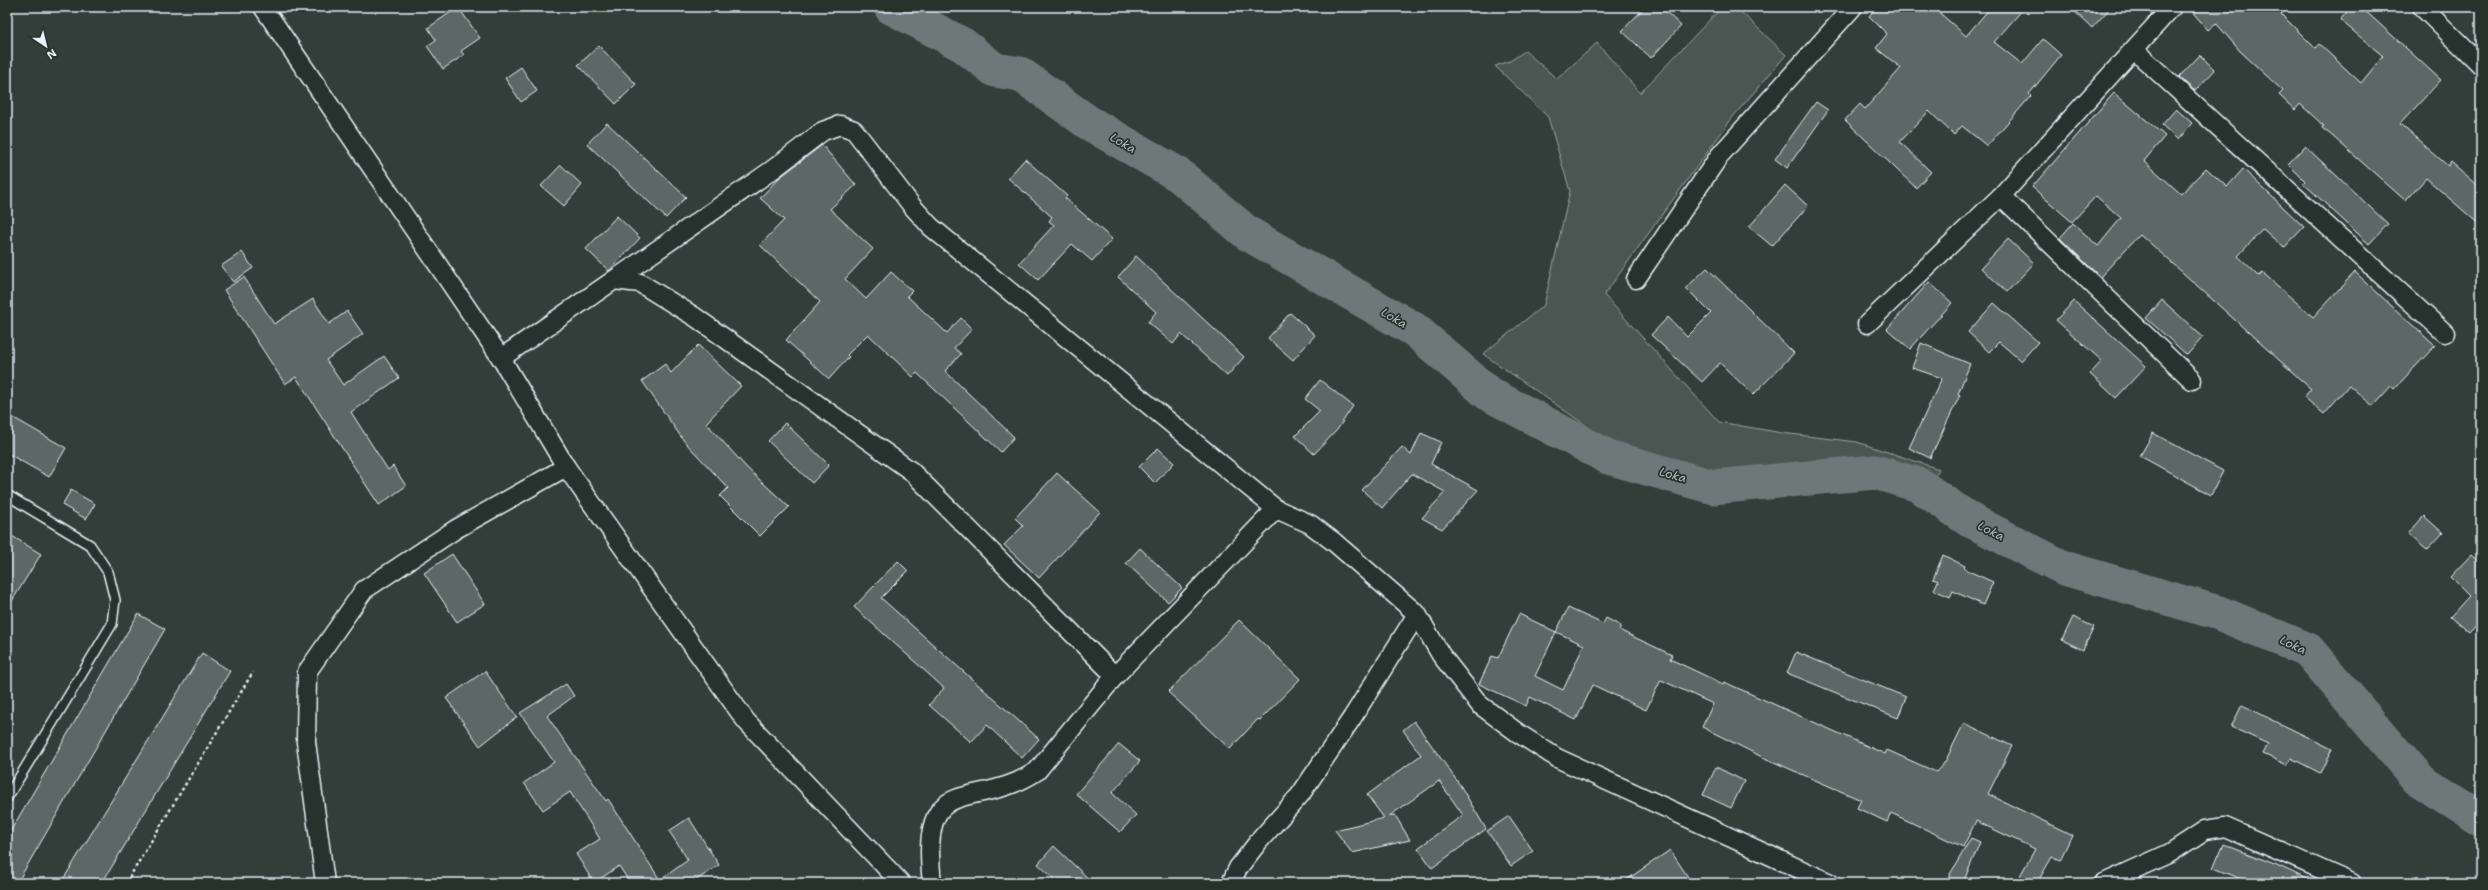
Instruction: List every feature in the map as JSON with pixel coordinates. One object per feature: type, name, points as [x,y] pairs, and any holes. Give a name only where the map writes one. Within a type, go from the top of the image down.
[{"type":"street","points":[[263,7],[501,358],[566,467],[746,720],[901,883]]},
{"type":"street","points":[[1636,278],[1720,155],[1853,7]]},
{"type":"street","points":[[1867,324],[2001,196],[2172,7]]},
{"type":"street","points":[[2422,7],[2481,65]]},
{"type":"street","points":[[2134,50],[2445,333]]},
{"type":"street","points":[[501,358],[772,170],[823,131],[840,125],[854,130],[912,206],[931,227],[1276,509],[1310,524],[1334,542],[1417,614],[1441,655],[1480,705],[1557,758],[1830,883]]},
{"type":"street","points":[[2001,196],[2192,380]]},
{"type":"street","points":[[614,280],[640,283],[695,317],[911,471],[1116,676]]},
{"type":"street","points":[[325,883],[306,742],[307,672],[364,590],[456,529],[566,467]]},
{"type":"street","points":[[932,883],[930,837],[937,811],[949,800],[1021,781],[1037,771],[1116,676],[1276,509]]},
{"type":"street","points":[[1231,883],[1238,868],[1255,846],[1300,795],[1352,718],[1417,614]]},
{"type":"street","points":[[2104,883],[2170,853],[2205,830],[2224,827],[2352,883]]},
{"type":"lane","points":[[7,495],[90,545],[108,572],[115,600],[112,624],[7,798]]},
{"type":"path","points":[[126,883],[253,672]]},
{"type":"shaded area","points":[[1722,7],[1736,7],[1786,55],[1732,118],[1604,295],[1719,422],[1782,433],[1857,442],[1939,469],[1923,497],[1891,486],[1741,488],[1690,467],[1607,440],[1483,354],[1544,305],[1570,191],[1548,117],[1495,66],[1510,61],[1525,51],[1557,79],[1597,43],[1640,93]]},
{"type":"building","points":[[458,7],[480,38],[461,51],[464,55],[443,69],[427,46],[436,40],[428,28]]},
{"type":"building","points":[[1645,7],[1661,7],[1681,26],[1651,58],[1622,31]]},
{"type":"building","points":[[1877,7],[1933,7],[1966,36],[1991,7],[2025,7],[1994,42],[2022,64],[2043,39],[2061,55],[2029,94],[2031,96],[1987,146],[1962,126],[1954,135],[1929,111],[1900,142],[1931,172],[1916,188],[1845,120],[1860,104],[1865,109],[1901,68],[1876,48],[1887,34],[1869,16]]},
{"type":"building","points":[[2070,7],[2111,7],[2092,28]]},
{"type":"building","points":[[2188,7],[2289,7],[2281,14],[2315,48],[2319,44],[2361,83],[2383,56],[2340,20],[2351,7],[2361,7],[2441,80],[2400,124],[2448,166],[2451,162],[2481,188],[2481,226],[2426,178],[2406,201],[2323,128],[2324,126],[2300,104],[2295,110],[2279,95],[2283,91],[2240,51],[2216,23],[2208,30]]},
{"type":"building","points":[[599,46],[636,84],[616,104],[578,65]]},
{"type":"building","points":[[2200,55],[2215,70],[2195,91],[2179,77]]},
{"type":"building","points":[[521,67],[537,91],[521,102],[505,78]]},
{"type":"building","points":[[2114,93],[2165,136],[2144,161],[2181,194],[2206,168],[2227,187],[2243,169],[2304,227],[2284,248],[2263,229],[2238,256],[2259,276],[2263,273],[2313,317],[2355,272],[2435,346],[2394,389],[2391,386],[2373,406],[2349,385],[2324,414],[2304,397],[2311,389],[2140,234],[2100,277],[2060,238],[2073,223],[2098,246],[2121,218],[2096,196],[2072,222],[2032,187]]},
{"type":"building","points":[[1816,102],[1828,110],[1787,168],[1775,159]]},
{"type":"building","points":[[2176,109],[2192,123],[2178,140],[2162,125]]},
{"type":"building","points":[[607,123],[686,197],[666,218],[587,144]]},
{"type":"building","points":[[822,145],[856,185],[830,209],[873,249],[845,279],[866,299],[891,272],[912,291],[907,296],[947,333],[961,318],[972,329],[954,348],[961,354],[945,371],[1014,437],[1001,452],[917,373],[913,377],[868,334],[847,355],[849,357],[829,379],[786,340],[820,302],[760,245],[784,220],[760,198],[779,178]]},
{"type":"building","points":[[2305,146],[2388,224],[2369,244],[2303,183],[2305,181],[2288,164]]},
{"type":"building","points":[[1025,159],[1067,196],[1065,198],[1112,239],[1092,261],[1072,244],[1038,280],[1019,263],[1054,225],[1049,221],[1052,217],[1008,178]]},
{"type":"building","points":[[561,165],[582,185],[564,206],[541,186]]},
{"type":"building","points":[[1785,185],[1808,206],[1772,246],[1749,227]]},
{"type":"building","points":[[617,216],[640,238],[609,271],[586,249]]},
{"type":"building","points":[[2008,239],[2034,263],[2007,292],[1981,268]]},
{"type":"building","points":[[242,252],[253,268],[233,282],[221,266]]},
{"type":"building","points":[[1136,256],[1244,357],[1227,376],[1181,334],[1173,344],[1148,322],[1156,312],[1118,277]]},
{"type":"building","points":[[1707,268],[1794,353],[1753,395],[1720,363],[1702,382],[1651,335],[1668,317],[1687,337],[1711,313],[1686,288]]},
{"type":"building","points":[[244,277],[274,324],[313,299],[329,324],[347,311],[363,334],[326,360],[343,385],[384,356],[399,378],[351,412],[388,470],[393,466],[406,486],[379,505],[296,377],[285,384],[224,290]]},
{"type":"building","points":[[1929,282],[1952,303],[1910,349],[1887,329]]},
{"type":"building","points":[[2162,300],[2203,337],[2187,355],[2146,318]]},
{"type":"building","points":[[2074,301],[2146,366],[2116,398],[2090,374],[2102,361],[2056,320]]},
{"type":"building","points":[[1994,303],[2038,342],[2021,361],[1999,342],[1989,352],[1968,332]]},
{"type":"building","points":[[1290,313],[1315,335],[1293,360],[1268,338]]},
{"type":"building","points":[[1921,343],[1970,364],[1958,394],[1960,395],[1930,458],[1909,448],[1942,378],[1912,368]]},
{"type":"building","points":[[698,345],[741,386],[706,423],[747,468],[789,507],[760,536],[720,496],[728,488],[684,441],[642,381],[665,364],[671,373]]},
{"type":"building","points":[[1320,380],[1353,406],[1337,430],[1314,454],[1295,436],[1320,411],[1305,399]]},
{"type":"building","points":[[7,414],[66,448],[49,477],[7,453]]},
{"type":"building","points":[[785,423],[829,465],[812,483],[768,441]]},
{"type":"building","points":[[1421,433],[1441,442],[1431,464],[1478,490],[1442,529],[1422,518],[1445,492],[1412,474],[1382,508],[1362,490],[1402,447],[1411,455]]},
{"type":"building","points":[[2153,433],[2223,471],[2211,495],[2140,456]]},
{"type":"building","points":[[1158,448],[1174,463],[1155,483],[1139,467]]},
{"type":"building","points":[[1057,473],[1100,512],[1039,578],[1004,545],[1023,526],[1015,518]]},
{"type":"building","points":[[71,490],[95,504],[86,519],[62,505]]},
{"type":"building","points":[[2424,516],[2443,533],[2427,550],[2408,534]]},
{"type":"building","points":[[7,533],[41,554],[7,609]]},
{"type":"building","points":[[1140,548],[1182,588],[1168,602],[1126,563]]},
{"type":"building","points":[[452,554],[485,604],[457,622],[424,573]]},
{"type":"building","points":[[1943,555],[1965,566],[1964,569],[1993,582],[1983,605],[1953,591],[1950,597],[1934,590],[1938,581],[1933,579]]},
{"type":"building","points":[[2471,555],[2481,564],[2481,620],[2469,633],[2450,617],[2469,596],[2450,577]]},
{"type":"building","points":[[898,561],[908,571],[881,598],[1039,739],[1022,758],[987,725],[971,742],[929,705],[944,688],[854,607]]},
{"type":"building","points":[[1568,608],[1603,624],[1606,618],[1621,626],[1619,630],[1672,655],[1670,659],[1723,684],[1724,682],[1885,754],[1887,750],[1936,772],[1945,762],[1964,723],[2012,746],[1988,794],[2072,835],[2060,860],[2052,857],[2037,883],[2016,883],[2035,849],[1976,821],[1963,847],[1891,813],[1887,822],[1857,808],[1861,800],[1760,756],[1702,727],[1713,704],[1661,680],[1646,710],[1593,685],[1576,720],[1530,697],[1526,706],[1479,684],[1492,656],[1498,658],[1519,614],[1556,632]],"holes":[[[1556,632],[1584,645],[1563,690],[1535,676]]]},
{"type":"building","points":[[138,614],[165,629],[17,883],[7,883],[7,837]]},
{"type":"building","points":[[2073,617],[2094,627],[2083,650],[2062,640]]},
{"type":"building","points":[[1239,620],[1300,679],[1260,720],[1258,719],[1230,749],[1168,692]]},
{"type":"building","points":[[1796,652],[1906,697],[1898,718],[1787,673]]},
{"type":"building","points":[[202,653],[230,671],[102,883],[61,883]]},
{"type":"building","points":[[485,671],[517,717],[480,746],[446,698]]},
{"type":"building","points":[[566,684],[574,696],[547,716],[606,801],[608,799],[660,880],[688,860],[669,831],[689,818],[719,865],[692,883],[630,883],[619,866],[594,883],[576,854],[600,839],[570,792],[543,810],[524,783],[554,762],[520,713]]},
{"type":"building","points":[[2242,705],[2332,749],[2320,773],[2291,758],[2287,765],[2263,754],[2268,744],[2231,727]]},
{"type":"building","points":[[1414,721],[1460,785],[1486,829],[1432,868],[1418,848],[1463,815],[1439,781],[1388,817],[1395,815],[1410,840],[1352,853],[1335,830],[1384,818],[1367,795],[1421,755],[1403,730]]},
{"type":"building","points":[[1119,744],[1140,761],[1112,793],[1136,815],[1120,832],[1076,794]]},
{"type":"building","points":[[1716,767],[1744,781],[1731,808],[1703,795]]},
{"type":"building","points":[[1509,816],[1533,851],[1511,866],[1487,831]]},
{"type":"building","points":[[1971,838],[1980,842],[1963,883],[1945,883]]},
{"type":"building","points":[[2223,844],[2277,865],[2315,883],[2251,883],[2213,868]]},
{"type":"building","points":[[1054,846],[1093,883],[1059,883],[1038,864]]},
{"type":"building","points":[[1670,850],[1692,883],[1622,883]]},
{"type":"waterway","name":"Loka","points":[[891,7],[963,45],[995,70],[1020,74],[1089,123],[1179,175],[1247,233],[1415,330],[1489,394],[1608,457],[1713,487],[1875,472],[1919,485],[1968,519],[2064,568],[2219,613],[2308,650],[2418,779],[2481,819]]}]
